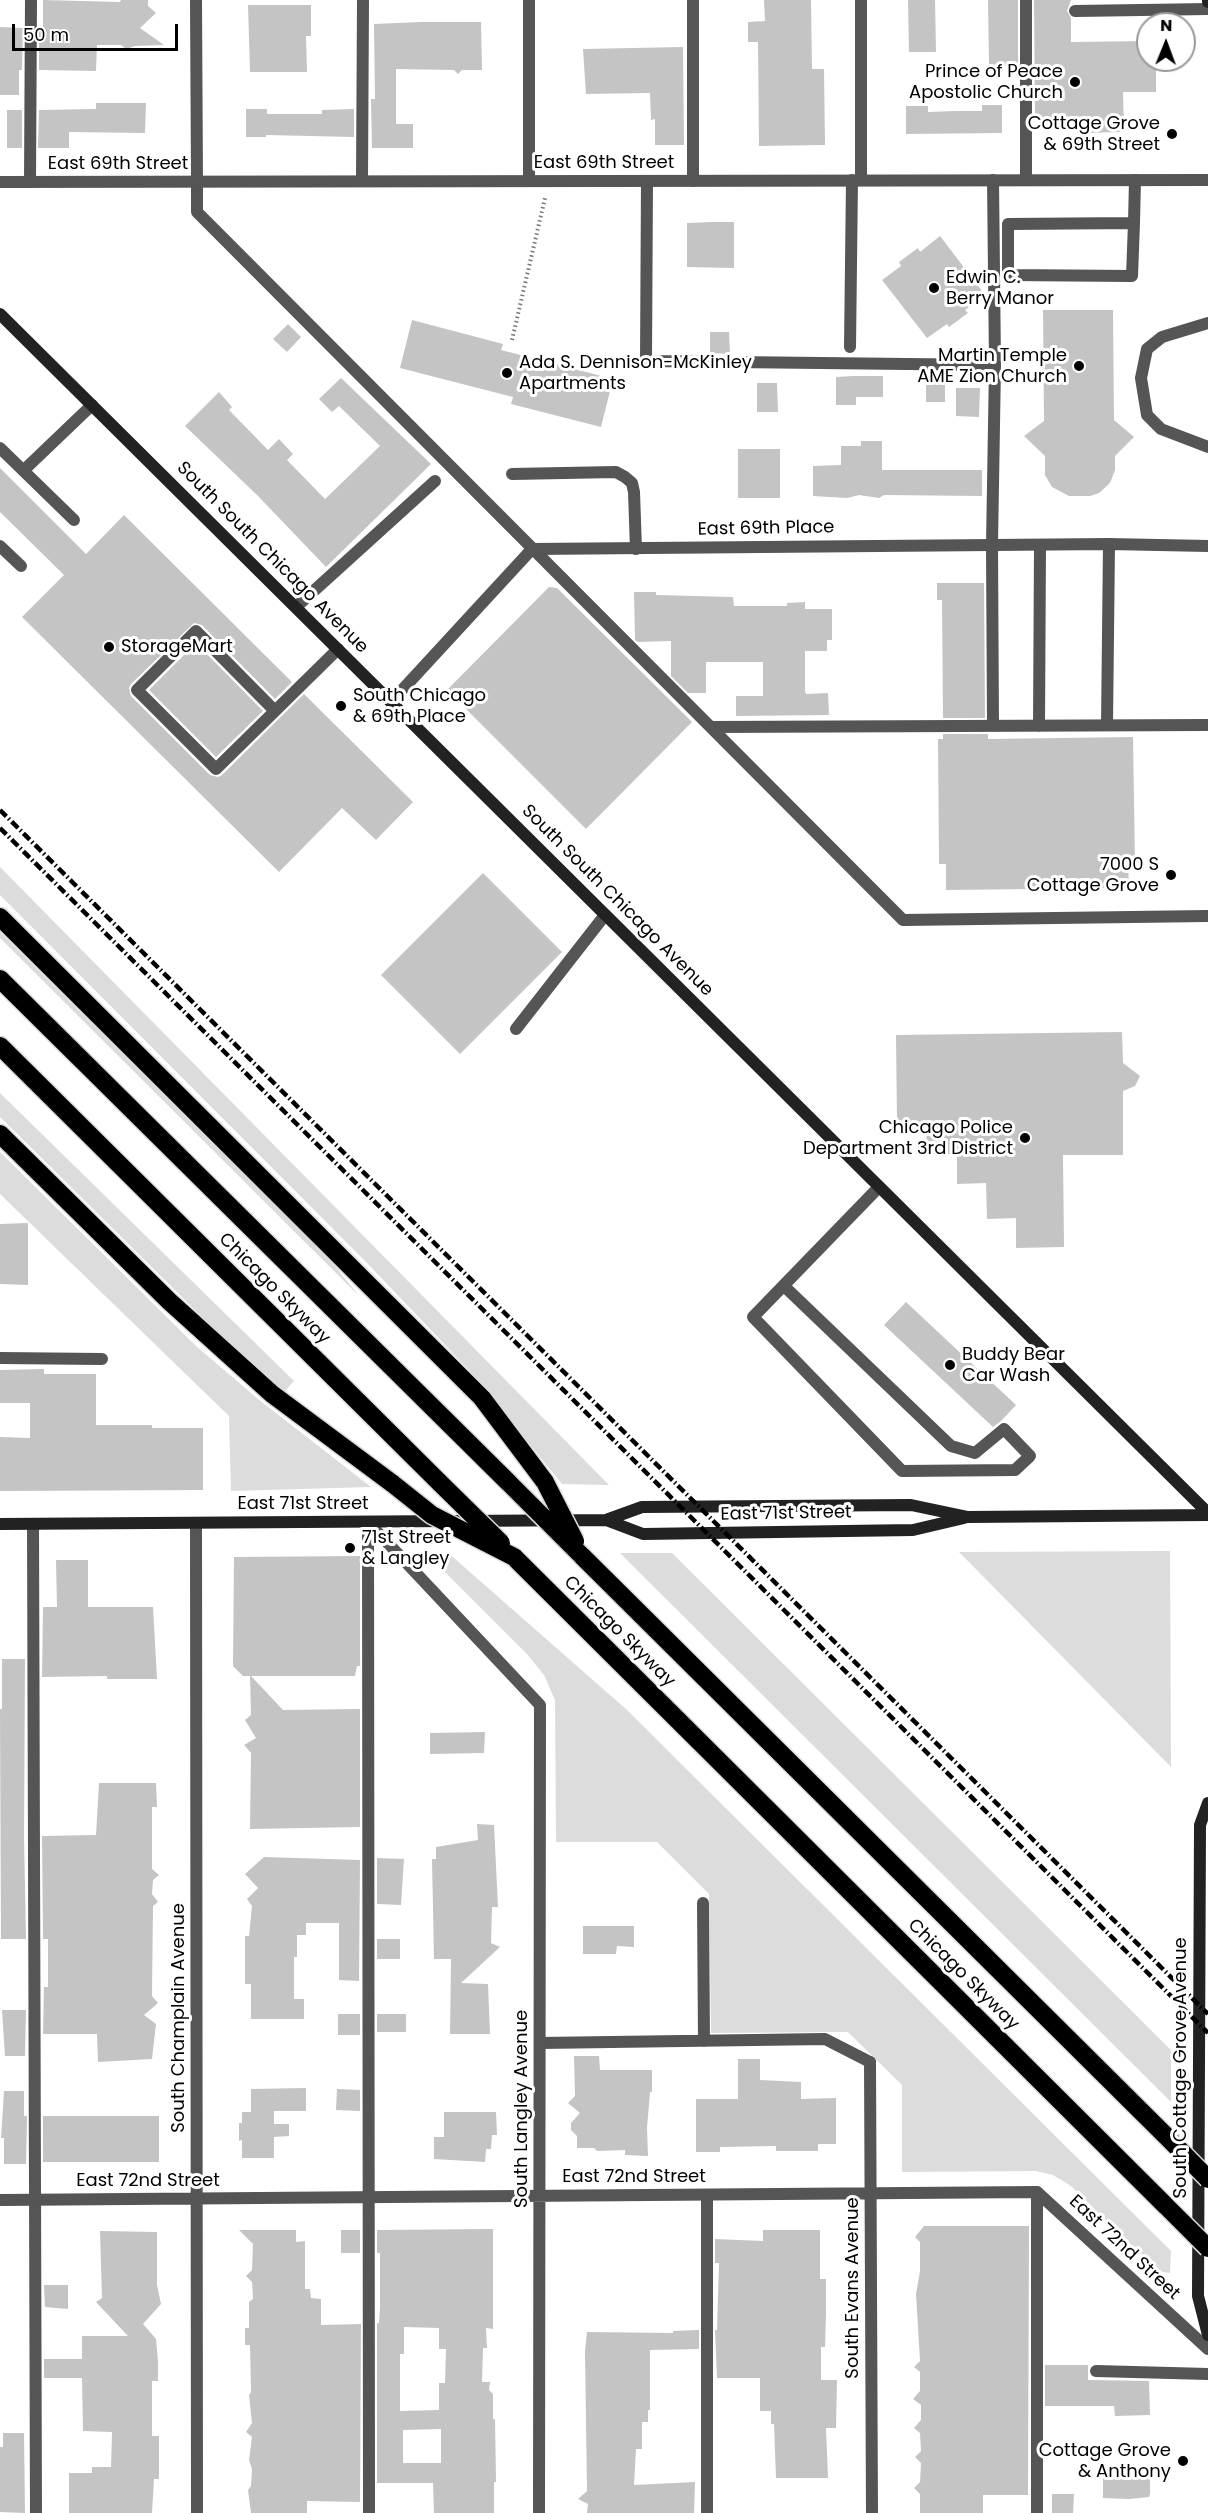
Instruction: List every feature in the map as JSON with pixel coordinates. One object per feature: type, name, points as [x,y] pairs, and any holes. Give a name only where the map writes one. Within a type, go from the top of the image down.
[{"type":"highway","points":[[0,917],[475,1391],[545,1482],[582,1556]]},
{"type":"highway","name":"Chicago Skyway","points":[[0,979],[1208,2178]]},
{"type":"highway","name":"Chicago Skyway","points":[[0,1046],[1208,2248]]},
{"type":"highway","points":[[0,1134],[169,1300],[272,1394],[432,1515],[514,1557]]},
{"type":"main road","name":"South South Chicago Avenue","points":[[0,314],[1208,1514]]},
{"type":"main road","name":"East 71st Street","points":[[0,1524],[606,1520],[642,1507],[911,1505],[968,1517]]},
{"type":"main road","name":"East 71st Street","points":[[606,1520],[643,1534],[913,1530],[968,1517],[1208,1514]]},
{"type":"main road","name":"South Cottage Grove Avenue","points":[[1208,1803],[1200,1826],[1198,2261],[1198,2296],[1208,2335]]},
{"type":"street","points":[[30,182],[31,0]]},
{"type":"street","points":[[196,0],[197,212],[903,920],[1208,916]]},
{"type":"street","points":[[362,181],[363,0]]},
{"type":"street","points":[[529,0],[529,181]]},
{"type":"street","points":[[693,0],[693,181]]},
{"type":"street","points":[[850,347],[861,0]]},
{"type":"street","points":[[1026,0],[1026,180]]},
{"type":"street","points":[[1075,11],[1208,9]]},
{"type":"street","points":[[993,180],[995,365],[992,545],[993,726]]},
{"type":"street","points":[[1134,223],[1008,224],[1008,275],[1132,276],[1134,223],[1135,180]]},
{"type":"street","name":"East 69th Street","points":[[0,182],[1208,180]]},
{"type":"street","points":[[647,181],[646,361],[995,365]]},
{"type":"street","points":[[994,239],[1008,239]]},
{"type":"street","points":[[1208,323],[1162,337],[1147,349],[1141,378],[1147,415],[1161,429],[1208,447]]},
{"type":"street","points":[[24,470],[92,405]]},
{"type":"street","points":[[0,447],[75,520]]},
{"type":"street","points":[[512,474],[616,471],[632,483],[636,549]]},
{"type":"street","points":[[296,608],[435,481]]},
{"type":"street","points":[[1107,725],[1109,544]]},
{"type":"street","name":"East 69th Place","points":[[532,549],[1109,544],[1208,546]]},
{"type":"street","points":[[1039,726],[1041,545]]},
{"type":"street","points":[[0,546],[21,566]]},
{"type":"street","points":[[391,702],[532,549]]},
{"type":"street","points":[[275,711],[196,631],[137,690],[216,769],[275,711],[338,649]]},
{"type":"street","points":[[711,727],[1208,725]]},
{"type":"street","points":[[516,1029],[605,915]]},
{"type":"street","points":[[784,1286],[951,1446],[975,1453],[1004,1429],[1030,1456],[1015,1470],[902,1471],[753,1317],[879,1187]]},
{"type":"street","points":[[0,1358],[102,1359]]},
{"type":"street","points":[[368,1522],[369,2513]]},
{"type":"street","name":"South Langley Avenue","points":[[368,1522],[540,1705],[540,2513]]},
{"type":"street","name":"South Champlain Avenue","points":[[196,1523],[197,2513]]},
{"type":"street","points":[[33,1524],[36,2513]]},
{"type":"street","points":[[540,2043],[704,2041],[703,1903]]},
{"type":"street","name":"South Evans Avenue","points":[[704,2041],[825,2039],[870,2062],[872,2513]]},
{"type":"street","points":[[1037,2192],[1037,2513]]},
{"type":"street","name":"East 72nd Street","points":[[0,2200],[1037,2192],[1208,2349]]},
{"type":"street","points":[[707,2195],[707,2513]]},
{"type":"street","points":[[1096,2371],[1208,2374]]},
{"type":"path","points":[[512,340],[545,198]]},
{"type":"shaded area","points":[[0,867],[609,1485],[562,1484],[469,1370],[367,1263],[0,895]]},
{"type":"shaded area","points":[[0,932],[331,1261],[359,1296],[0,938]]},
{"type":"shaded area","points":[[0,1093],[294,1381],[284,1392],[213,1331],[193,1308],[0,1117]]},
{"type":"shaded area","points":[[0,1152],[196,1346],[258,1399],[371,1487],[231,1491],[229,1416],[0,1194]]},
{"type":"shaded area","points":[[446,1551],[627,1710],[1167,2247],[1171,2251],[1170,2273],[1158,2271],[1071,2186],[1053,2175],[1036,2171],[902,2172],[902,2085],[848,2032],[711,2033],[709,1894],[657,1842],[556,1842],[555,1700],[544,1675],[527,1654],[443,1570],[441,1564]]},
{"type":"shaded area","points":[[1170,1551],[1171,1767],[959,1552]]},
{"type":"shaded area","points":[[620,1553],[672,1553],[1171,2050],[1171,2102]]},
{"type":"building","points":[[43,0],[120,2],[121,0],[148,0],[148,6],[156,13],[140,28],[164,45],[135,46],[126,49],[121,45],[97,45],[96,71],[39,70],[39,28],[43,28]]},
{"type":"building","points":[[764,0],[811,0],[812,69],[824,69],[825,145],[759,146],[758,42],[748,42],[748,22],[765,21]]},
{"type":"building","points":[[908,0],[935,0],[936,52],[909,52]]},
{"type":"building","points":[[988,0],[1018,0],[1018,65],[989,66]]},
{"type":"building","points":[[1034,0],[1071,0],[1067,11],[1071,18],[1071,42],[1136,41],[1136,72],[1156,72],[1156,92],[1123,92],[1124,132],[1077,133],[1077,119],[1035,119]]},
{"type":"building","points":[[248,5],[311,5],[311,36],[306,36],[307,72],[250,72]]},
{"type":"building","points":[[481,22],[482,70],[462,70],[458,74],[454,70],[396,69],[396,124],[413,124],[413,148],[372,148],[371,99],[375,99],[374,24]]},
{"type":"building","points":[[0,27],[23,28],[19,95],[0,95]]},
{"type":"building","points":[[683,47],[684,145],[655,145],[655,119],[651,120],[650,93],[586,94],[583,49]]},
{"type":"building","points":[[96,103],[146,103],[145,133],[69,132],[69,148],[38,148],[39,110],[96,109]]},
{"type":"building","points":[[982,105],[1002,105],[1002,133],[906,134],[906,106],[928,106],[928,112],[982,111]]},
{"type":"building","points":[[246,109],[267,109],[267,114],[322,114],[322,110],[354,109],[354,137],[266,135],[266,137],[246,137]]},
{"type":"building","points":[[7,110],[22,110],[22,148],[7,148]]},
{"type":"building","points":[[734,222],[734,268],[687,267],[687,223]]},
{"type":"building","name":"Edwin C. Berry Manor","points":[[940,236],[985,295],[965,310],[968,313],[949,327],[947,324],[927,338],[882,280],[901,266],[899,262],[918,248],[920,252]]},
{"type":"building","name":"Martin Temple AME Zion Church","points":[[1043,310],[1113,310],[1114,420],[1134,437],[1115,456],[1115,470],[1110,483],[1099,493],[1090,496],[1069,496],[1052,487],[1045,475],[1045,456],[1024,436],[1044,421]]},
{"type":"building","name":"Ada S. Dennison-McKinley Apartments","points":[[412,320],[503,344],[501,350],[613,379],[601,427],[511,404],[513,397],[400,368]]},
{"type":"building","points":[[288,324],[301,337],[287,352],[273,339]]},
{"type":"building","points":[[710,332],[729,332],[730,354],[710,353]]},
{"type":"building","points":[[883,376],[883,397],[856,397],[856,405],[836,405],[836,377]]},
{"type":"building","points":[[341,378],[431,464],[326,567],[258,496],[185,426],[219,392],[232,407],[229,410],[268,450],[279,439],[293,454],[287,460],[325,499],[380,446],[339,406],[332,412],[319,399]]},
{"type":"building","points":[[926,382],[945,382],[945,402],[926,402]]},
{"type":"building","points":[[757,383],[777,383],[778,412],[757,412]]},
{"type":"building","points":[[956,388],[980,388],[979,417],[956,416]]},
{"type":"building","points":[[861,441],[882,441],[882,470],[982,470],[982,496],[884,495],[879,498],[859,495],[847,498],[813,496],[813,466],[841,465],[841,446],[861,446]]},
{"type":"building","points":[[738,449],[780,449],[780,498],[738,498]]},
{"type":"building","points":[[0,468],[86,554],[124,515],[292,682],[275,699],[202,625],[194,623],[131,684],[129,688],[131,696],[210,775],[218,777],[222,775],[304,694],[413,802],[376,840],[342,808],[279,872],[22,617],[64,575],[0,512]]},
{"type":"building","points":[[937,583],[984,583],[985,718],[943,718],[942,600],[937,600]]},
{"type":"building","points":[[549,587],[557,588],[692,722],[586,829],[447,690]]},
{"type":"building","points":[[634,592],[656,592],[656,595],[733,597],[734,606],[787,606],[787,603],[805,602],[805,609],[832,609],[832,640],[827,640],[827,651],[805,651],[806,694],[828,693],[829,715],[736,716],[736,696],[763,696],[763,662],[706,662],[706,693],[688,693],[671,676],[671,641],[638,642],[635,640]]},
{"type":"building","points":[[196,643],[263,711],[216,757],[149,690]]},
{"type":"building","points":[[943,734],[988,734],[988,739],[1133,737],[1135,863],[1128,863],[1129,888],[946,890],[946,864],[939,864],[938,739],[943,739]]},
{"type":"building","points":[[483,873],[562,952],[460,1054],[381,975]]},
{"type":"building","name":"Chicago Police Department 3rd District","points":[[1122,1032],[1123,1063],[1140,1076],[1135,1086],[1123,1091],[1123,1155],[1063,1155],[1064,1247],[1016,1248],[1016,1218],[987,1219],[986,1183],[957,1184],[957,1154],[927,1154],[926,1123],[897,1123],[896,1035]]},
{"type":"building","points":[[28,1223],[28,1285],[0,1284],[0,1224]]},
{"type":"building","name":"Buddy Bear Car Wash","points":[[906,1302],[1016,1405],[993,1427],[884,1325]]},
{"type":"building","points":[[44,1369],[44,1374],[96,1374],[96,1425],[203,1428],[203,1490],[0,1491],[0,1437],[30,1438],[30,1403],[0,1403],[0,1370]]},
{"type":"building","points":[[360,1556],[360,1666],[357,1666],[355,1676],[251,1676],[283,1710],[360,1709],[360,1827],[250,1829],[251,1753],[244,1745],[256,1738],[245,1720],[251,1715],[250,1676],[243,1676],[233,1666],[234,1557]]},
{"type":"building","points":[[56,1560],[88,1560],[88,1607],[153,1607],[157,1679],[107,1679],[107,1676],[42,1677],[43,1607],[57,1607]]},
{"type":"building","points":[[2,1659],[25,1659],[26,1939],[1,1939],[0,1709],[2,1709]]},
{"type":"building","points":[[485,1732],[484,1753],[430,1754],[430,1733]]},
{"type":"building","points":[[99,1783],[156,1783],[157,1807],[152,1807],[152,1869],[159,1875],[153,1880],[152,1894],[158,1902],[153,1906],[152,1996],[158,2003],[144,2015],[156,2024],[152,2059],[98,2062],[97,2034],[43,2034],[44,1987],[48,1987],[48,1939],[43,1939],[42,1836],[96,1835]]},
{"type":"building","points":[[477,1824],[494,1825],[498,1907],[492,1907],[491,1943],[500,1947],[461,1983],[488,1984],[490,2034],[450,2034],[451,1959],[434,1959],[432,1859],[436,1859],[436,1847],[478,1840]]},
{"type":"building","points":[[264,1857],[360,1860],[359,1981],[339,1980],[339,1923],[306,1923],[306,1935],[297,1935],[297,1957],[294,1957],[294,1999],[304,1999],[304,2019],[251,2019],[251,1984],[245,1984],[245,1936],[249,1936],[252,1906],[247,1899],[258,1888],[245,1874]]},
{"type":"building","points":[[377,1858],[404,1859],[401,1905],[377,1904]]},
{"type":"building","points":[[583,1926],[634,1926],[634,1947],[617,1946],[616,1954],[583,1954]]},
{"type":"building","points":[[377,1939],[400,1939],[400,1959],[377,1959]]},
{"type":"building","points":[[2,2010],[26,2010],[25,2056],[5,2056]]},
{"type":"building","points":[[338,2014],[360,2014],[360,2035],[338,2035]]},
{"type":"building","points":[[377,2014],[406,2014],[406,2032],[377,2032]]},
{"type":"building","points":[[574,2056],[599,2056],[600,2070],[652,2070],[652,2092],[650,2092],[647,2128],[648,2156],[625,2155],[625,2150],[597,2151],[594,2148],[577,2148],[577,2136],[571,2130],[571,2123],[580,2113],[568,2103],[575,2096]]},
{"type":"building","points":[[738,2059],[760,2059],[760,2080],[801,2082],[801,2099],[836,2098],[836,2144],[818,2144],[818,2151],[776,2151],[776,2146],[720,2147],[720,2152],[696,2152],[696,2099],[738,2099]]},
{"type":"building","points":[[306,2088],[306,2111],[274,2111],[274,2124],[289,2124],[289,2136],[274,2137],[274,2158],[242,2158],[239,2123],[242,2123],[242,2112],[251,2112],[251,2089]]},
{"type":"building","points":[[337,2089],[360,2090],[360,2111],[336,2110]]},
{"type":"building","points":[[4,2091],[24,2091],[24,2116],[27,2116],[26,2164],[4,2164],[4,2138],[1,2138]]},
{"type":"building","points":[[444,2112],[496,2112],[497,2135],[492,2135],[491,2149],[486,2149],[485,2162],[434,2159],[434,2137],[444,2137]]},
{"type":"building","points":[[43,2116],[159,2116],[159,2162],[43,2162]]},
{"type":"building","points":[[924,2226],[1029,2226],[1028,2495],[983,2495],[983,2513],[920,2513],[920,2494],[914,2488],[920,2482],[921,2463],[915,2457],[921,2451],[920,2433],[914,2428],[921,2420],[921,2405],[913,2399],[920,2391],[920,2372],[914,2367],[920,2361],[916,2294],[920,2271],[920,2242],[915,2237]]},
{"type":"building","points":[[493,2229],[493,2329],[486,2328],[487,2348],[483,2348],[482,2382],[490,2382],[489,2390],[493,2394],[496,2482],[494,2482],[494,2513],[434,2513],[433,2483],[377,2483],[377,2323],[379,2323],[380,2308],[380,2253],[377,2253],[377,2230]],"holes":[[[404,2327],[439,2328],[439,2349],[446,2349],[445,2383],[439,2383],[439,2410],[400,2411],[400,2354],[404,2354]],[[441,2429],[441,2463],[403,2463],[403,2430]]]},
{"type":"building","points":[[239,2230],[296,2230],[296,2242],[305,2241],[305,2289],[310,2289],[311,2298],[321,2299],[321,2325],[361,2324],[360,2502],[307,2501],[307,2513],[251,2513],[248,2490],[251,2486],[252,2469],[249,2460],[252,2437],[246,2432],[252,2423],[249,2395],[251,2392],[250,2345],[245,2345],[245,2328],[249,2328],[249,2302],[253,2299],[252,2282],[246,2276],[252,2270],[253,2244]]},
{"type":"building","points":[[341,2230],[360,2230],[360,2253],[341,2253]]},
{"type":"building","points":[[763,2230],[820,2230],[820,2279],[826,2279],[825,2347],[821,2347],[821,2380],[837,2380],[836,2428],[826,2428],[828,2478],[776,2478],[774,2424],[771,2424],[771,2411],[760,2411],[760,2378],[717,2378],[715,2330],[717,2330],[719,2263],[715,2263],[715,2239],[763,2241]]},
{"type":"building","points":[[100,2231],[157,2232],[157,2285],[161,2304],[143,2324],[156,2339],[158,2361],[158,2381],[152,2381],[152,2436],[159,2436],[159,2479],[154,2479],[152,2513],[69,2513],[69,2473],[92,2473],[92,2467],[111,2467],[112,2432],[83,2431],[82,2378],[44,2378],[44,2359],[82,2359],[82,2336],[128,2336],[96,2302],[102,2298]]},
{"type":"building","points":[[44,2285],[68,2285],[68,2309],[45,2307]]},
{"type":"building","points":[[699,2330],[699,2349],[650,2350],[650,2410],[648,2410],[648,2422],[642,2422],[642,2449],[636,2449],[634,2485],[695,2482],[694,2513],[587,2513],[588,2504],[578,2499],[587,2491],[585,2351],[587,2332],[673,2333],[673,2331]]},
{"type":"building","points":[[1045,2365],[1088,2365],[1088,2380],[1149,2381],[1150,2415],[1115,2416],[1114,2406],[1045,2406]]},
{"type":"building","points":[[3,2433],[24,2433],[25,2513],[0,2512],[0,2447],[3,2447]]},
{"type":"building","points":[[1150,2476],[1149,2497],[1103,2498],[1103,2478]]},
{"type":"building","points":[[1052,2494],[1074,2494],[1073,2513],[1052,2513]]},
{"type":"railway","points":[[0,810],[1208,2014]]},
{"type":"railway","points":[[0,828],[1208,2033]]},
{"type":"place","name":"Prince of Peace Apostolic Church","points":[[1075,82]]},
{"type":"place","name":"Cottage Grove & 69th Street","points":[[1172,134]]},
{"type":"place","name":"Edwin C. Berry Manor","points":[[934,288]]},
{"type":"place","name":"Martin Temple AME Zion Church","points":[[1079,366]]},
{"type":"place","name":"Ada S. Dennison-McKinley Apartments","points":[[507,373]]},
{"type":"place","name":"StorageMart","points":[[109,647]]},
{"type":"place","name":"South Chicago & 69th Place","points":[[341,706]]},
{"type":"place","name":"7000 S Cottage Grove","points":[[1171,875]]},
{"type":"place","name":"Chicago Police Department 3rd District","points":[[1025,1138]]},
{"type":"place","name":"Buddy Bear Car Wash","points":[[950,1365]]},
{"type":"place","name":"71st Street & Langley","points":[[350,1548]]},
{"type":"place","name":"Cottage Grove & Anthony","points":[[1183,2461]]}]
